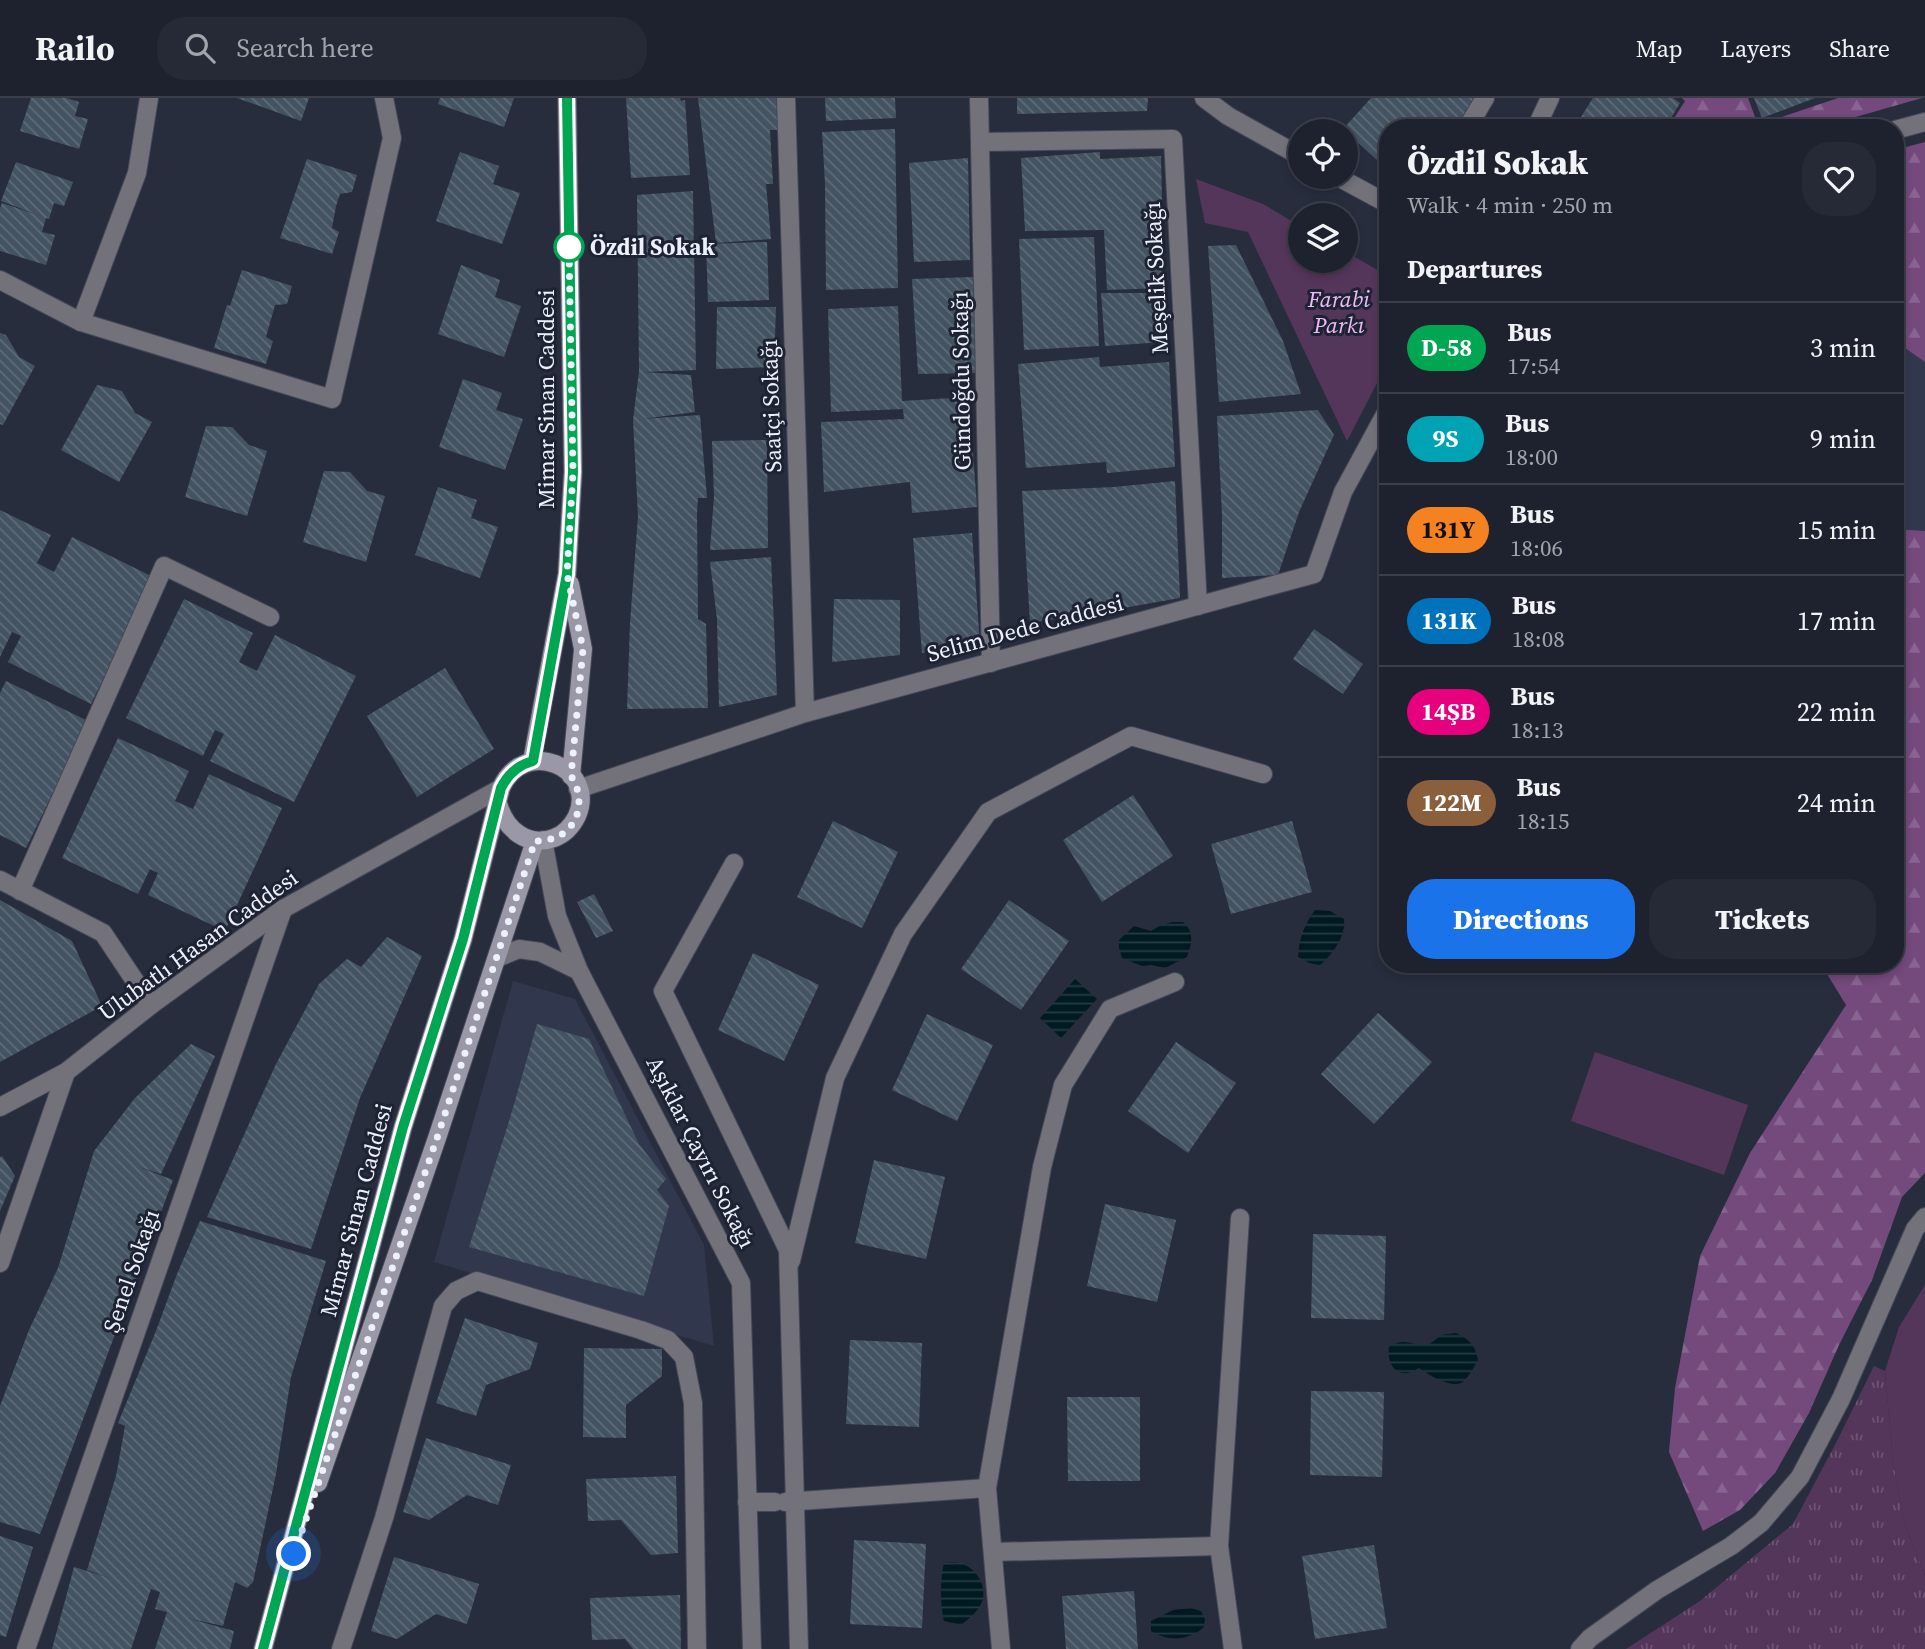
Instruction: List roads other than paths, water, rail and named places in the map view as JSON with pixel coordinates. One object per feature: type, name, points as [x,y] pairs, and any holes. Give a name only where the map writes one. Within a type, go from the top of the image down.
[{"type":"main road","name":"Mimar Sinan Caddesi","points":[[533,761],[567,574],[573,472],[567,98]]},
{"type":"main road","name":"Mimar Sinan Caddesi","points":[[265,1641],[539,841],[564,834],[578,814],[580,802],[575,782],[583,649],[567,574]]},
{"type":"main road","points":[[539,841],[518,835],[501,816],[500,796],[505,780],[516,768],[533,761],[552,762],[566,770],[575,782]]},
{"type":"main road","name":"Mimar Sinan Caddesi","points":[[265,1641],[403,1127],[463,939],[500,796]]},
{"type":"street","points":[[82,322],[137,173],[149,98]]},
{"type":"street","points":[[0,280],[82,322],[332,399],[391,138],[384,98]]},
{"type":"street","name":"Saatçi Sokağı","points":[[786,98],[805,713]]},
{"type":"street","name":"Gündoğdu Sokağı","points":[[979,98],[991,663]]},
{"type":"street","points":[[1204,98],[1228,116],[1288,149]]},
{"type":"street","points":[[1472,119],[1485,98]]},
{"type":"street","points":[[1540,119],[1550,98]]},
{"type":"street","points":[[1904,128],[1925,122]]},
{"type":"street","name":"Meşelik Sokağı","points":[[980,142],[1173,139],[1198,606]]},
{"type":"street","points":[[1358,188],[1379,200]]},
{"type":"street","name":"Selim Dede Caddesi","points":[[575,782],[805,713],[1314,574],[1343,492],[1379,426]]},
{"type":"street","points":[[20,891],[164,566],[270,617]]},
{"type":"street","points":[[788,1274],[835,1078],[903,934],[988,812],[1131,736],[1263,774]]},
{"type":"street","name":"Ulubatlı Hasan Caddesi","points":[[0,1107],[66,1072],[283,909],[500,796]]},
{"type":"street","name":"Aşıklar Çayırı Sokağı","points":[[539,841],[557,916],[579,971],[741,1283],[752,1649]]},
{"type":"street","points":[[734,863],[663,991],[788,1250],[799,1649]]},
{"type":"street","points":[[0,880],[103,933],[152,1006]]},
{"type":"street","name":"Şenel Sokağı","points":[[26,1649],[283,909]]},
{"type":"street","points":[[497,958],[519,949],[540,952],[579,971]]},
{"type":"street","points":[[1001,1649],[987,1489],[1042,1167],[1063,1085],[1110,1009],[1175,982]]},
{"type":"street","points":[[0,1263],[66,1072]]},
{"type":"street","points":[[1580,1649],[1590,1638],[1657,1590],[1731,1546],[1761,1523],[1800,1477],[1841,1399],[1915,1229],[1925,1217]]},
{"type":"street","points":[[1233,1649],[1219,1546],[1240,1218]]},
{"type":"street","points":[[341,1649],[384,1518],[443,1306],[456,1291],[477,1281],[641,1330],[668,1340],[684,1357],[693,1403],[697,1649]]},
{"type":"street","points":[[747,1502],[794,1502],[987,1489]]},
{"type":"street","points":[[993,1552],[1219,1546]]},
{"type":"place","name":"Özdil Sokak","points":[[569,247]]},
{"type":"park label","name":"Farabi Parkı","points":[[1339,312]]}]
